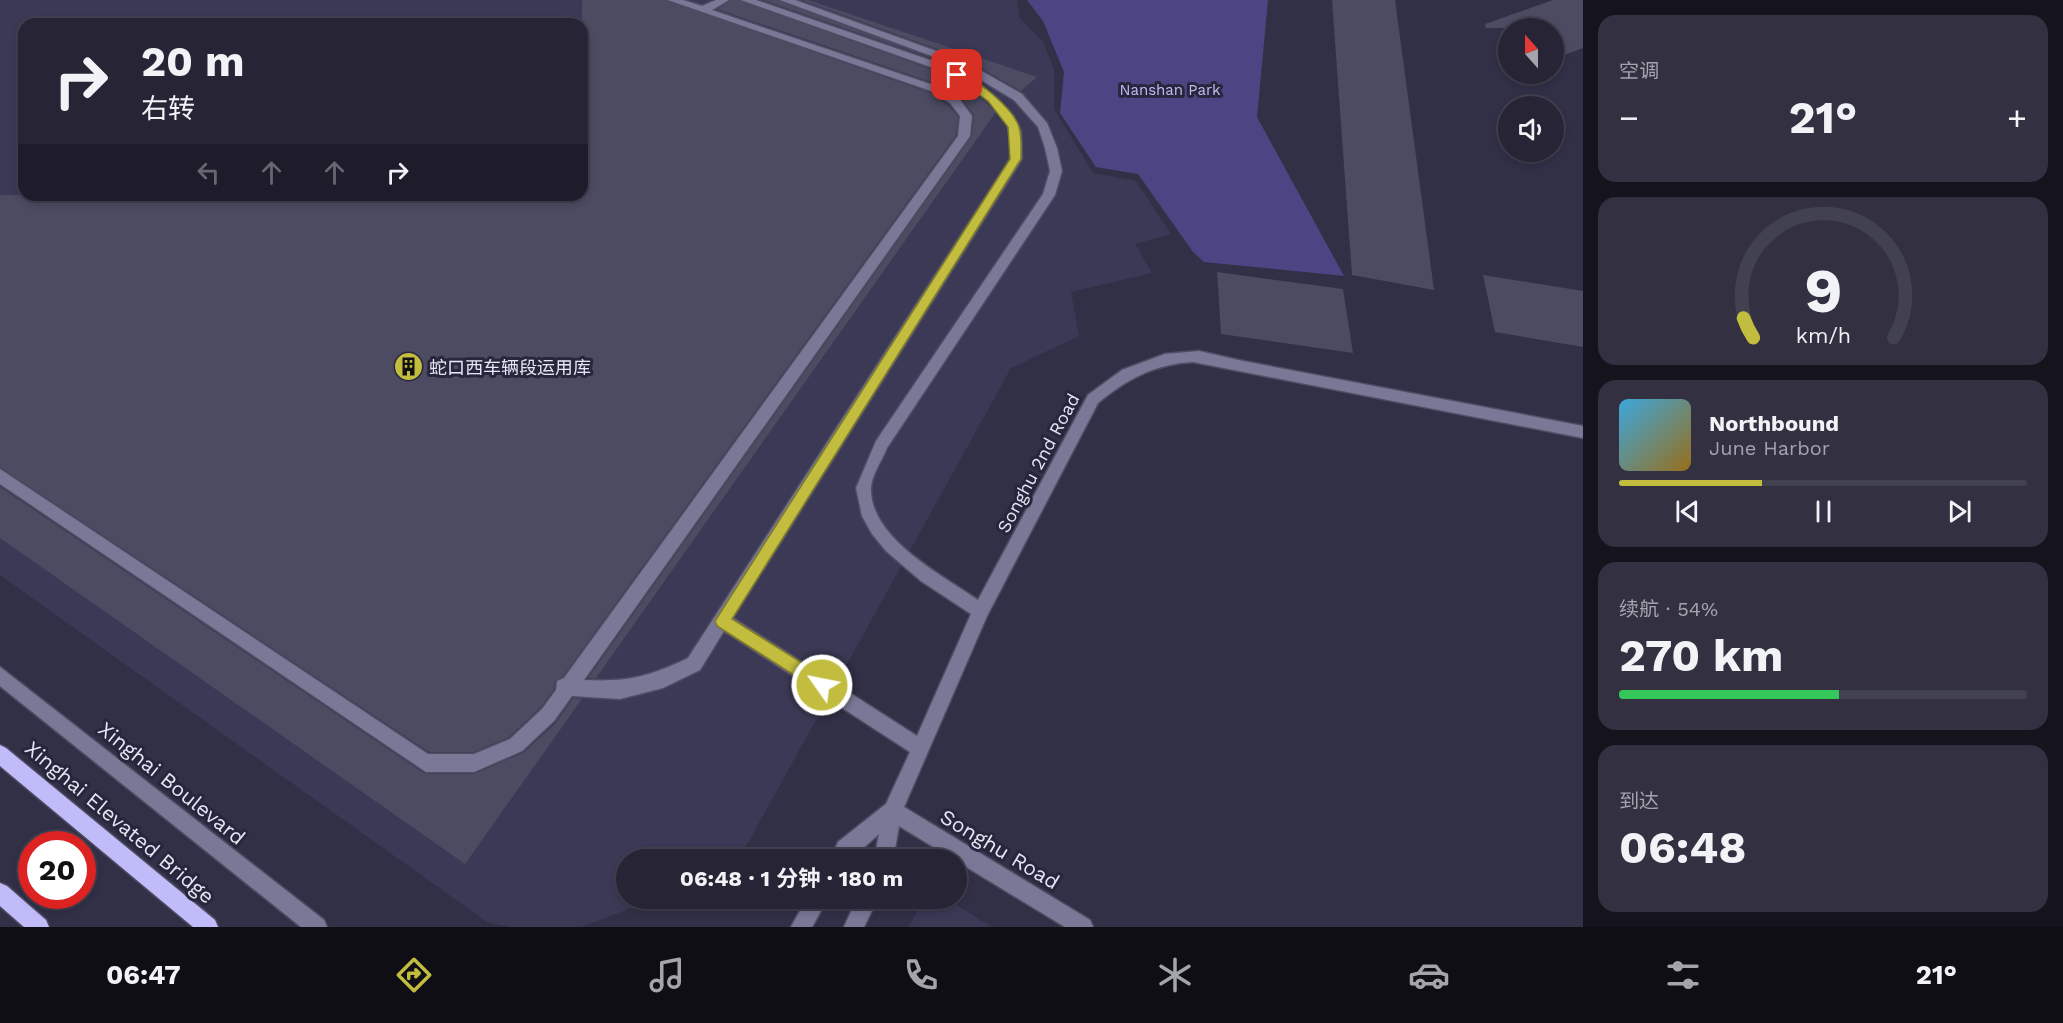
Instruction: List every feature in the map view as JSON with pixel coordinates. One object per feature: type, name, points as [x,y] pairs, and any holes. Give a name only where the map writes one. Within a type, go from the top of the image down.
[{"type":"main road","name":"Xinghai Elevated Bridge","points":[[0,754],[208,927]]},
{"type":"main road","points":[[0,892],[39,927]]},
{"type":"street","points":[[0,476],[426,763],[474,763],[516,746],[548,715],[964,136],[966,116],[954,100],[935,89],[673,0]]},
{"type":"street","points":[[703,10],[724,0]]},
{"type":"street","points":[[563,687],[620,690],[657,682],[694,664],[1016,159],[1014,126],[992,99],[971,81],[943,68],[746,0]]},
{"type":"street","points":[[785,0],[960,63],[1018,97],[1043,126],[1051,148],[1056,171],[1049,195],[881,445],[862,490],[870,519],[889,545],[981,611]]},
{"type":"street","name":"Songhu 2nd Road","points":[[893,811],[981,611],[1094,399],[1120,376],[1140,367],[1194,356],[1583,432]]},
{"type":"street","points":[[723,621],[921,749]]},
{"type":"street","name":"Xinghai Boulevard","points":[[0,675],[316,927]]},
{"type":"street","points":[[845,849],[893,811]]},
{"type":"street","points":[[885,849],[893,811]]},
{"type":"street","name":"Songhu Road","points":[[893,811],[1083,927]]},
{"type":"street","points":[[790,927],[810,909]]},
{"type":"street","points":[[801,927],[812,909]]},
{"type":"street","points":[[854,927],[863,909]]},
{"type":"shaded area","name":"蛇口西车辆段运用库","points":[[0,0],[1017,0],[1019,17],[1043,42],[1054,69],[1054,109],[1093,173],[1136,181],[1171,234],[1135,244],[1152,273],[1071,292],[1079,336],[1011,368],[745,849],[616,849],[616,909],[628,909],[582,927],[509,927],[487,922],[0,575]]},
{"type":"shaded area","points":[[918,909],[963,909],[992,927],[909,927]]},
{"type":"green space","name":"Nanshan Park","points":[[1027,0],[1268,0],[1257,117],[1344,276],[1204,262],[1193,252],[1138,174],[1096,167],[1060,113],[1064,72],[1043,21]]},
{"type":"building","name":"蛇口西车辆段运用库","points":[[582,0],[666,0],[930,93],[948,105],[958,117],[956,135],[563,676],[555,681],[554,689],[540,708],[509,737],[474,752],[429,752],[0,467],[0,195],[18,195],[18,201],[588,201],[588,18],[582,18]]},
{"type":"building","points":[[731,0],[739,0],[938,72],[979,97],[996,112],[596,678],[588,678],[972,136],[974,115],[959,95],[940,85],[717,9]]},
{"type":"building","points":[[763,0],[778,0],[928,57]]},
{"type":"building","points":[[802,0],[808,0],[1037,77],[1021,91],[965,59]]},
{"type":"building","points":[[1332,0],[1395,0],[1434,290],[1352,275]]},
{"type":"building","points":[[1553,0],[1583,0],[1583,48],[1564,55],[1564,18],[1502,18]]},
{"type":"building","points":[[1498,19],[1498,28],[1486,28],[1485,24]]},
{"type":"building","points":[[1217,272],[1343,289],[1353,353],[1221,334]]},
{"type":"building","points":[[1483,275],[1583,291],[1583,347],[1495,332]]},
{"type":"building","points":[[0,487],[425,774],[474,774],[523,753],[556,723],[573,698],[582,699],[465,864],[0,538]]},
{"type":"place","name":"蛇口西车辆段运用库","points":[[408,367]]},
{"type":"route","points":[[822,685],[723,621],[1016,159],[1014,126],[992,99],[971,81],[957,75]]}]
